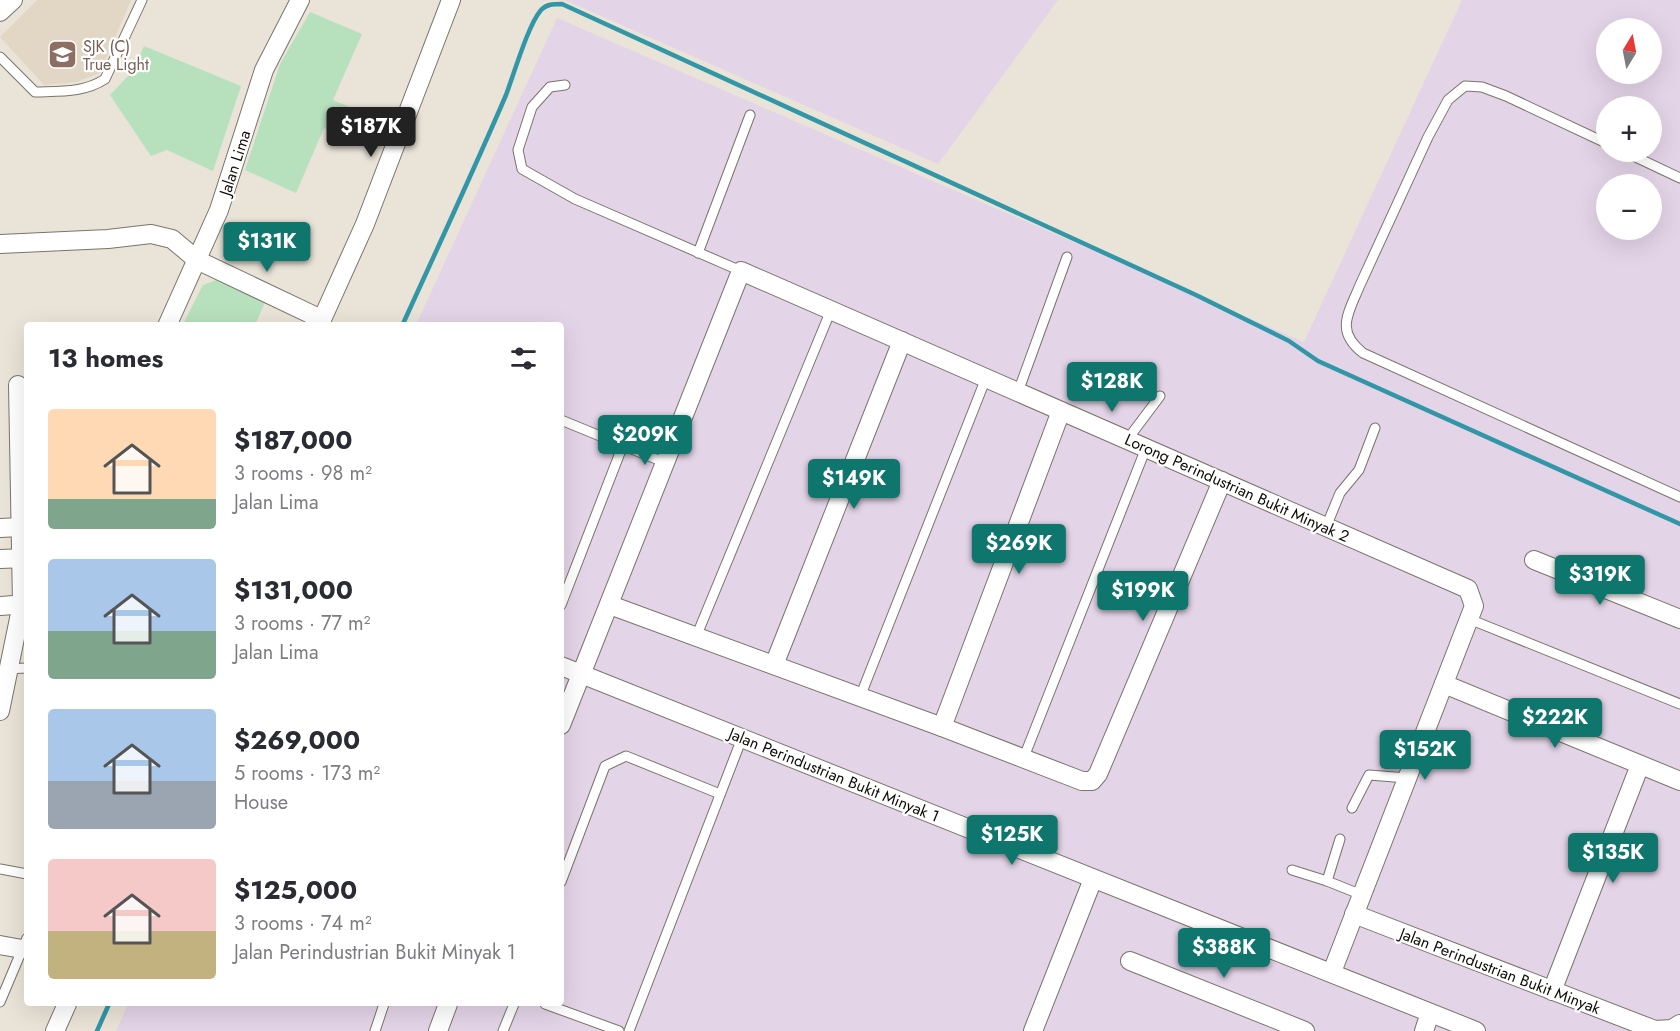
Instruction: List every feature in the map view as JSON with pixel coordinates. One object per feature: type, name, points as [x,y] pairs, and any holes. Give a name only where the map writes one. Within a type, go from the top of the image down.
[{"type":"street","points":[[0,12],[13,0]]},
{"type":"street","name":"Jalan Lima","points":[[169,322],[219,210],[264,70],[300,0]]},
{"type":"street","points":[[0,244],[108,239],[151,234],[172,239],[196,260],[320,322],[365,224],[451,0]]},
{"type":"street","points":[[564,718],[741,271]]},
{"type":"street","name":"Lorong Perindustrian Bukit Minyak 2","points":[[741,271],[1468,589],[1474,606],[1470,619]]},
{"type":"street","points":[[774,665],[902,341]]},
{"type":"street","points":[[0,559],[24,558],[15,385]]},
{"type":"street","points":[[942,727],[1061,411]]},
{"type":"street","points":[[610,605],[1023,757],[1082,781],[1092,781],[1098,774],[1222,481]]},
{"type":"street","points":[[0,528],[21,527]]},
{"type":"street","points":[[1534,560],[1680,620]]},
{"type":"street","points":[[0,606],[24,604]]},
{"type":"street","points":[[0,711],[12,669],[24,609]]},
{"type":"street","points":[[1332,972],[1470,619]]},
{"type":"street","name":"Jalan Perindustrian Bukit Minyak 1","points":[[564,667],[1476,1031]]},
{"type":"street","points":[[1444,684],[1680,781]]},
{"type":"street","points":[[1552,991],[1640,765]]},
{"type":"street","points":[[1033,1031],[1093,879]]},
{"type":"street","name":"Jalan Perindustrian Bukit Minyak","points":[[1354,914],[1655,1030],[1672,1029],[1680,1024]]},
{"type":"street","points":[[0,945],[24,944]]},
{"type":"street","points":[[1130,961],[1305,1031]]},
{"type":"street","points":[[55,1031],[66,1006]]},
{"type":"street","points":[[438,1031],[447,1006]]},
{"type":"street","points":[[1424,1031],[1430,1013]]},
{"type":"lane","points":[[0,57],[35,92],[85,90],[105,79],[142,0]]},
{"type":"lane","points":[[565,85],[549,87],[532,107],[518,150],[522,169],[575,199],[741,271]]},
{"type":"lane","points":[[1596,138],[1506,96],[1482,87],[1465,86],[1448,100],[1428,137],[1360,285],[1350,309],[1345,331],[1350,343],[1363,353],[1680,497]]},
{"type":"lane","points":[[699,253],[750,115]]},
{"type":"lane","points":[[1646,162],[1680,178]]},
{"type":"lane","points":[[1018,392],[1067,258]]},
{"type":"lane","points":[[696,637],[831,310]]},
{"type":"lane","points":[[860,697],[986,378]]},
{"type":"lane","points":[[1128,440],[1160,396]]},
{"type":"lane","points":[[564,421],[666,463]]},
{"type":"lane","points":[[1326,527],[1340,493],[1359,470],[1375,428]]},
{"type":"lane","points":[[564,597],[623,445]]},
{"type":"lane","points":[[1023,757],[1146,448]]},
{"type":"lane","points":[[1470,619],[1680,704]]},
{"type":"lane","points":[[629,1031],[742,738]]},
{"type":"lane","points":[[564,874],[605,766],[626,756],[720,794]]},
{"type":"lane","points":[[1352,808],[1369,776],[1407,778]]},
{"type":"lane","points":[[1327,881],[1340,838]]},
{"type":"lane","points":[[0,869],[24,873]]},
{"type":"lane","points":[[1292,870],[1362,895]]},
{"type":"lane","points":[[0,1002],[24,946]]},
{"type":"lane","points":[[375,1031],[383,1006]]},
{"type":"lane","points":[[503,1031],[513,1006]]},
{"type":"lane","points":[[550,1006],[619,1031]]},
{"type":"shaded area","name":"SJK (C) True Light","points":[[37,0],[131,0],[100,73],[77,82],[44,85],[0,37]]},
{"type":"shaded area","points":[[565,0],[1058,0],[938,164]]},
{"type":"shaded area","points":[[1462,0],[1680,0],[1680,1031],[116,1031],[127,1006],[564,1006],[564,322],[417,322],[557,18],[1304,342]]},
{"type":"green space","points":[[310,12],[362,34],[333,100],[361,112],[351,140],[324,128],[296,193],[245,170],[280,64]]},
{"type":"green space","points":[[144,46],[241,86],[213,171],[167,150],[151,156],[110,95],[134,70]]},
{"type":"green space","points":[[219,279],[266,300],[256,322],[184,322],[203,285]]},
{"type":"waterway","points":[[404,322],[506,95],[531,27],[543,8],[562,4],[1196,295],[1289,341],[1318,361],[1680,524]]},
{"type":"waterway","points":[[97,1031],[108,1006]]},
{"type":"place","name":"SJK (C) True Light","points":[[62,55]]}]
